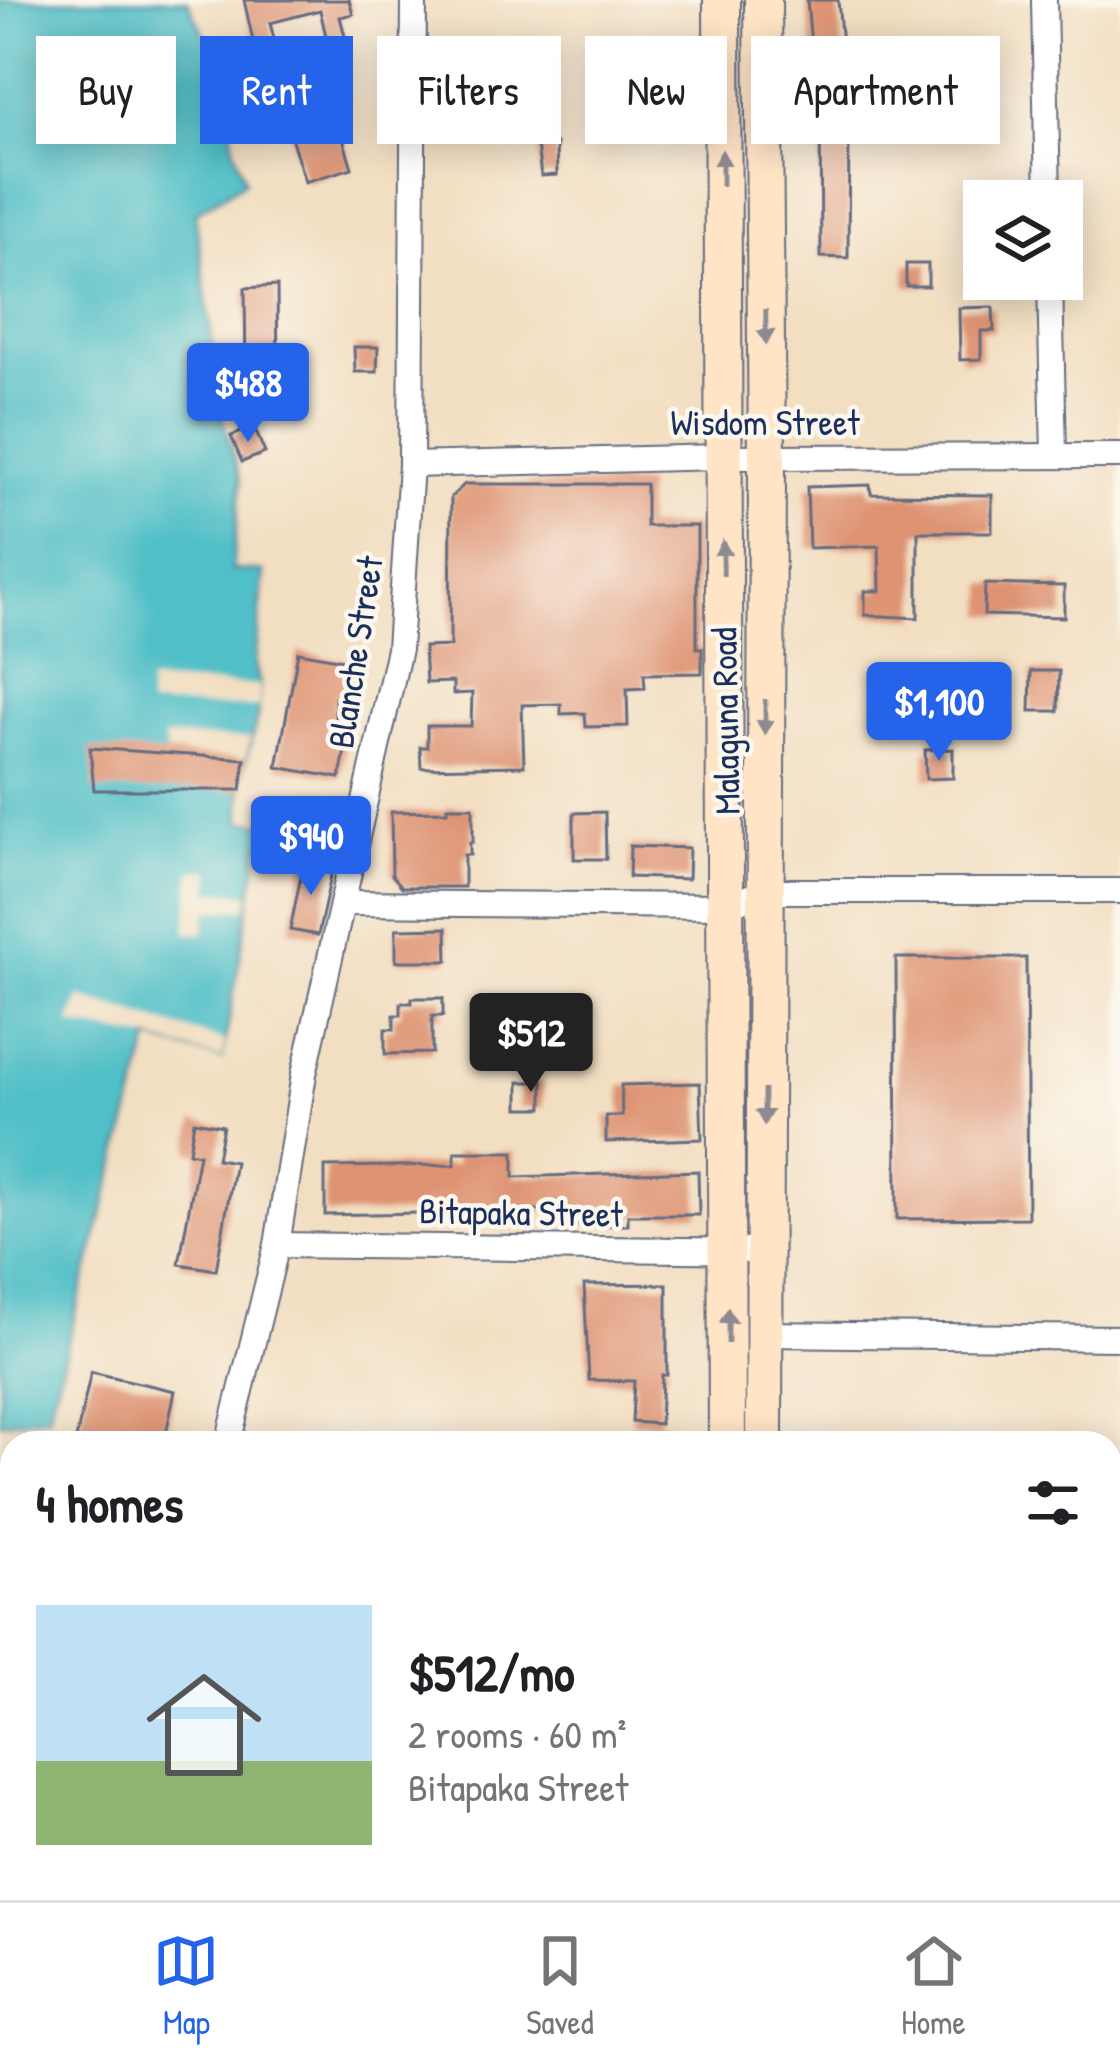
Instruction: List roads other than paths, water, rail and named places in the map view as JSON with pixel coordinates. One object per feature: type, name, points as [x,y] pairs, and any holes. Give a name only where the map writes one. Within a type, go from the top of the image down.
[{"type":"street","name":"Blanche Street","points":[[231,1431],[277,1245],[304,1074],[399,649],[411,465],[414,0]]},
{"type":"street","name":"Malaguna Road","points":[[722,0],[728,906],[746,1251],[764,1334],[764,1431]]},
{"type":"street","name":"Malaguna Road","points":[[729,1431],[746,1251],[764,891],[763,0]]},
{"type":"street","points":[[1044,0],[1048,180]]},
{"type":"street","points":[[1050,300],[1054,456]]},
{"type":"street","name":"Wisdom Street","points":[[411,465],[722,457],[1120,456]]},
{"type":"street","points":[[343,903],[728,906],[764,891],[1120,891]]},
{"type":"street","name":"Bitapaka Street","points":[[277,1245],[746,1251]]},
{"type":"street","points":[[764,1334],[1120,1338]]},
{"type":"water","points":[[0,0],[187,0],[205,36],[200,36],[200,144],[234,144],[245,181],[195,213],[223,420],[241,482],[232,570],[264,572],[255,665],[260,685],[258,716],[241,776],[241,821],[290,826],[287,846],[260,845],[222,1059],[150,1040],[48,1415],[0,1423]]}]
